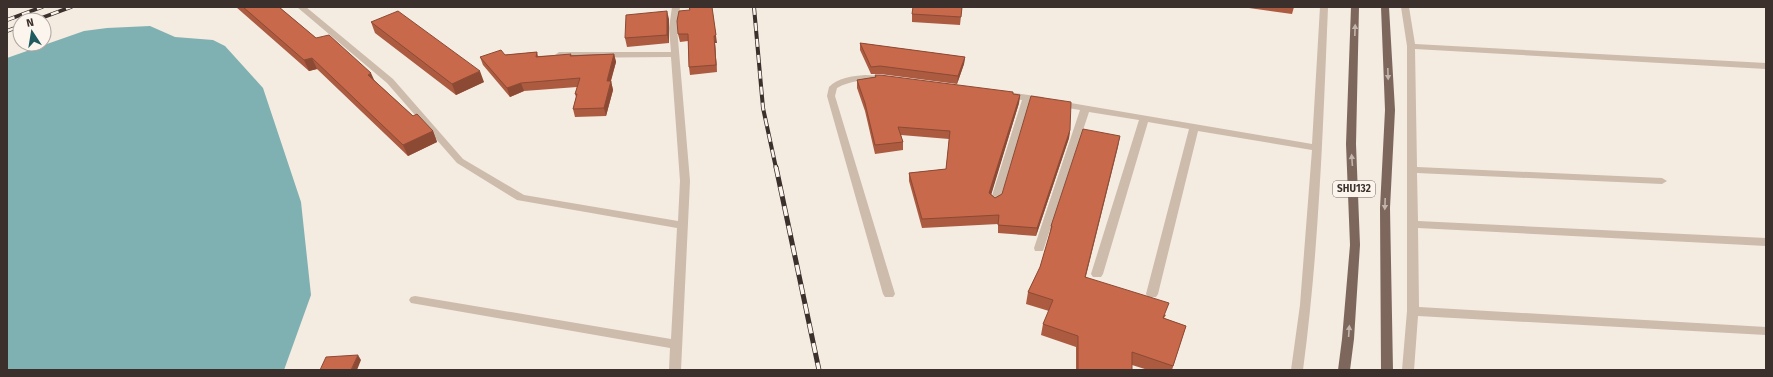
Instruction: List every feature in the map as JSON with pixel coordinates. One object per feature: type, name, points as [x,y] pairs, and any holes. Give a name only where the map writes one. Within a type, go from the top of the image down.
[{"type":"main road","name":"SHU132","points":[[1344,370],[1348,339],[1355,245],[1351,144],[1355,7]]},
{"type":"main road","name":"SHU132","points":[[1385,7],[1390,110],[1385,208],[1387,370]]},
{"type":"street","points":[[301,7],[390,81],[460,161],[521,198],[682,225]]},
{"type":"street","points":[[675,370],[685,181],[673,28],[676,7]]},
{"type":"street","points":[[1297,370],[1306,305],[1317,148],[1324,7]]},
{"type":"street","points":[[1405,7],[1411,46],[1413,311],[1408,370]]},
{"type":"street","points":[[1411,46],[1766,66]]},
{"type":"street","points":[[557,55],[675,54]]},
{"type":"street","points":[[889,294],[831,96],[833,87],[844,80],[865,78],[896,80]]},
{"type":"street","points":[[998,94],[1027,97],[1085,109],[1317,148]]},
{"type":"street","points":[[995,202],[1027,97]]},
{"type":"street","points":[[1039,248],[1085,109]]},
{"type":"street","points":[[1097,274],[1144,119]]},
{"type":"street","points":[[1152,294],[1194,128]]},
{"type":"street","points":[[1412,170],[1662,181]]},
{"type":"street","points":[[1412,224],[1766,242]]},
{"type":"street","points":[[415,300],[676,344]]},
{"type":"street","points":[[1413,311],[1766,331]]},
{"type":"water","points":[[150,26],[175,37],[213,40],[225,46],[263,88],[301,202],[311,295],[284,370],[7,370],[7,58],[24,52],[52,52],[52,42],[84,31],[107,28]]},
{"type":"building","points":[[243,7],[279,7],[316,38],[329,35],[371,73],[368,75],[413,116],[417,114],[433,131],[403,145],[312,58],[304,60]]},
{"type":"building","points":[[689,7],[712,7],[716,35],[714,36],[716,65],[689,67],[688,34],[678,34],[677,21],[679,11],[690,10]]},
{"type":"building","points":[[913,7],[962,7],[961,17],[912,14]]},
{"type":"building","points":[[398,11],[480,71],[452,84],[371,22]]},
{"type":"building","points":[[667,11],[667,35],[625,38],[626,15]]},
{"type":"building","points":[[860,43],[965,57],[958,76],[880,66],[871,67]]},
{"type":"building","points":[[501,50],[505,55],[537,52],[536,57],[571,54],[570,56],[614,54],[607,81],[611,81],[604,108],[573,109],[577,94],[575,94],[580,78],[521,83],[507,88],[480,57]]},
{"type":"building","points":[[875,75],[1013,92],[1013,94],[1020,95],[989,193],[995,198],[1002,194],[1031,96],[1071,102],[1070,130],[1037,228],[998,225],[999,215],[922,219],[909,173],[946,169],[950,131],[898,127],[903,142],[875,145],[865,103],[857,80],[876,77]]},
{"type":"building","points":[[1083,129],[1120,136],[1085,277],[1169,303],[1163,318],[1186,326],[1173,366],[1132,352],[1132,370],[1078,370],[1078,336],[1043,324],[1053,300],[1028,292],[1040,267],[1051,226]]},
{"type":"building","points":[[358,355],[351,370],[320,370],[326,357]]},
{"type":"railway","points":[[7,20],[42,7]]},
{"type":"railway","points":[[52,14],[71,7]]},
{"type":"railway","points":[[754,7],[763,108],[776,168]]},
{"type":"railway","points":[[7,31],[12,29]]},
{"type":"railway","points":[[776,167],[819,370]]}]
